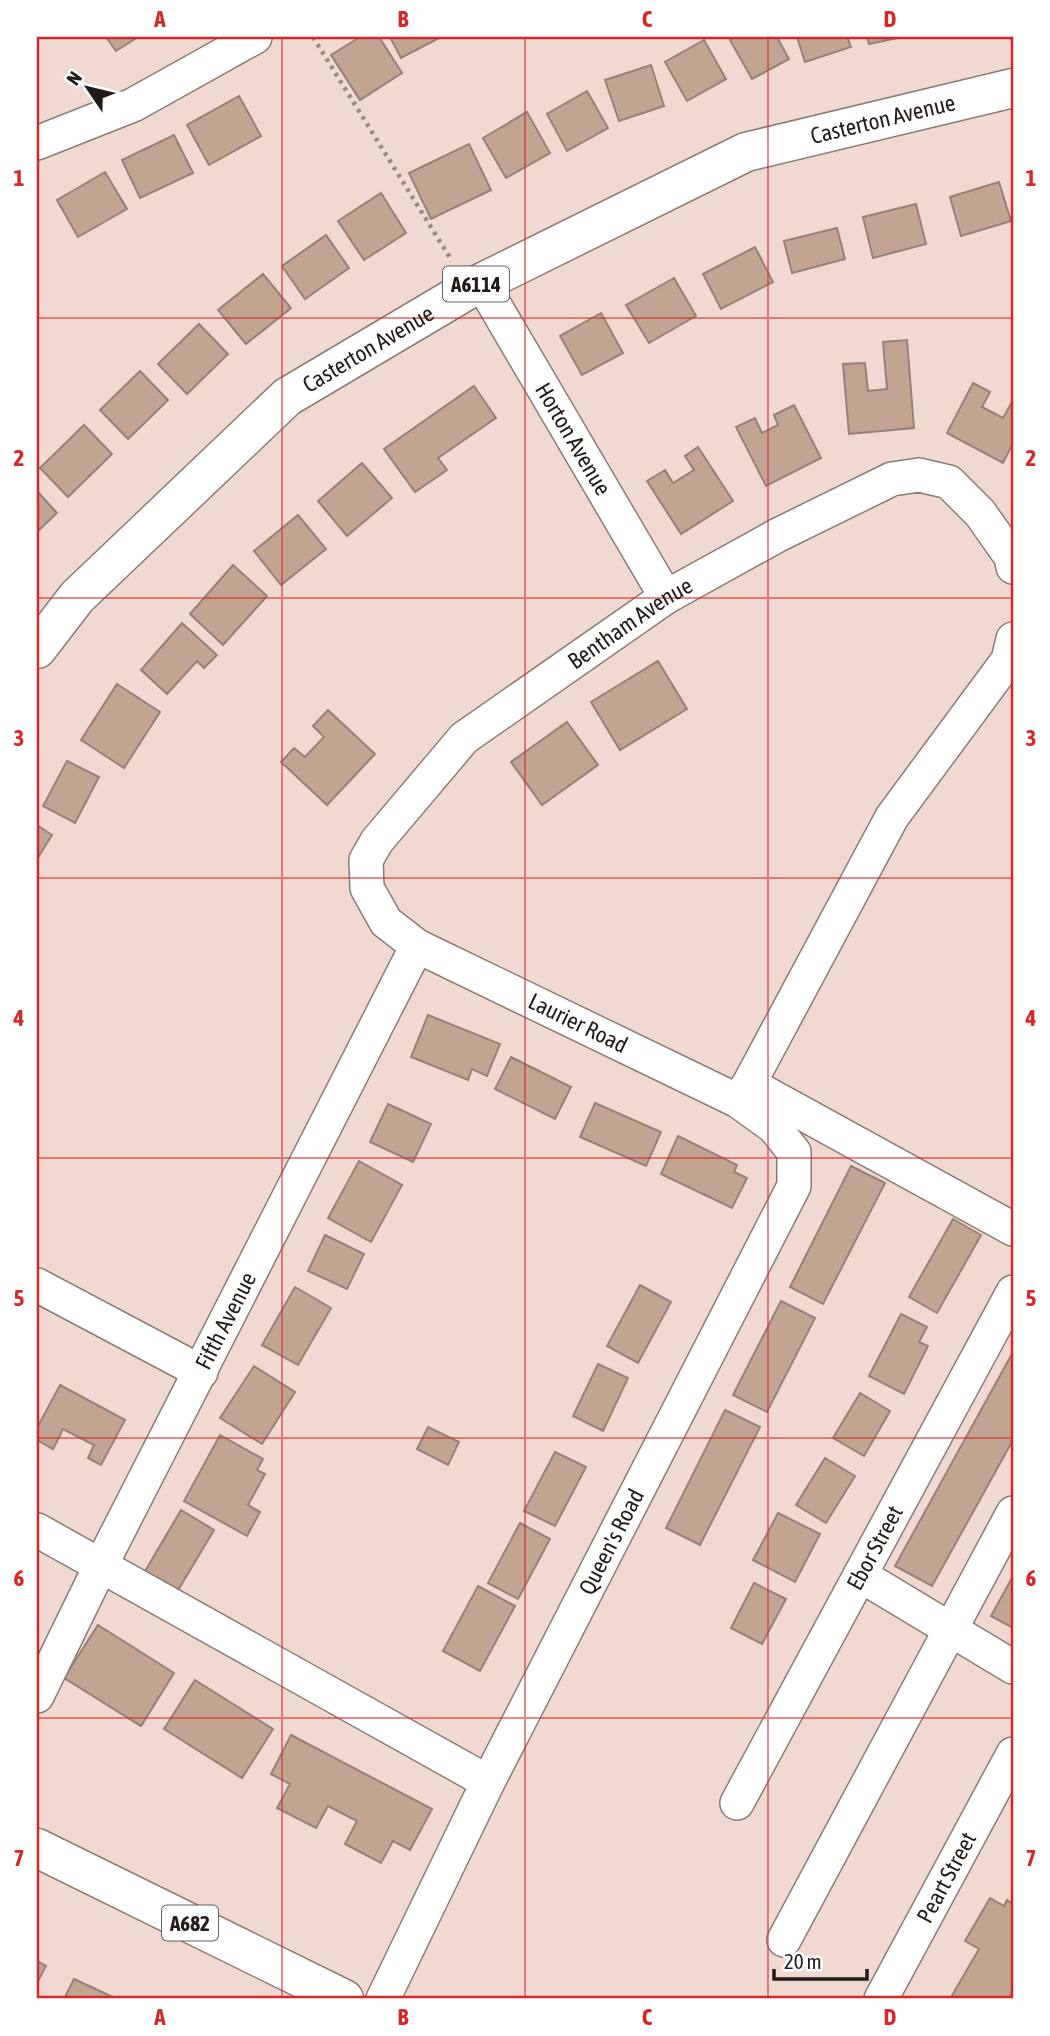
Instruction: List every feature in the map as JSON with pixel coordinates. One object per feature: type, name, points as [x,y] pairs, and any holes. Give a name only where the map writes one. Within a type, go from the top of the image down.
[{"type":"main road","name":"Casterton Avenue","points":[[37,649],[77,597],[287,397],[475,285],[746,152],[1013,88]]},
{"type":"main road","name":"A682","points":[[37,1848],[344,1999]]},
{"type":"street","points":[[37,143],[133,105],[255,37]]},
{"type":"street","name":"Horton Avenue","points":[[475,285],[666,597]]},
{"type":"street","name":"Bentham Avenue","points":[[417,946],[386,922],[367,888],[366,860],[377,841],[464,738],[666,597],[778,535],[892,479],[919,475],[949,482],[980,513],[1011,557],[1013,567]]},
{"type":"street","points":[[744,1093],[892,817],[1007,660],[1013,639]]},
{"type":"street","name":"Laurier Road","points":[[417,946],[744,1093],[1013,1229]]},
{"type":"street","name":"Fifth Avenue","points":[[37,1696],[101,1565],[417,946]]},
{"type":"street","name":"Queen's Road","points":[[383,1999],[488,1782],[794,1186],[794,1152],[744,1093]]},
{"type":"street","points":[[37,1285],[201,1371]]},
{"type":"street","name":"Ebor Street","points":[[737,1803],[1013,1292]]},
{"type":"street","points":[[784,1940],[1013,1513]]},
{"type":"street","points":[[37,1530],[488,1782]]},
{"type":"street","points":[[860,1574],[1013,1667]]},
{"type":"street","name":"Peart Street","points":[[881,1999],[1013,1754]]},
{"type":"path","points":[[313,37],[475,285]]},
{"type":"building","points":[[106,37],[138,37],[116,51]]},
{"type":"building","points":[[360,37],[379,37],[402,73],[360,100],[331,55]]},
{"type":"building","points":[[390,37],[441,37],[401,58]]},
{"type":"building","points":[[735,37],[777,37],[789,59],[752,79],[730,40]]},
{"type":"building","points":[[797,37],[847,37],[851,47],[805,62]]},
{"type":"building","points":[[867,37],[902,37],[869,44]]},
{"type":"building","points":[[704,40],[726,79],[687,101],[665,62]]},
{"type":"building","points":[[651,65],[664,106],[619,121],[605,80]]},
{"type":"building","points":[[587,91],[608,128],[567,151],[547,114]]},
{"type":"building","points":[[239,96],[261,136],[209,165],[187,125]]},
{"type":"building","points":[[527,112],[550,153],[506,178],[483,138]]},
{"type":"building","points":[[174,135],[193,173],[140,198],[122,160]]},
{"type":"building","points":[[469,144],[491,190],[431,219],[409,173]]},
{"type":"building","points":[[105,172],[127,209],[78,237],[57,200]]},
{"type":"building","points":[[999,182],[1011,221],[961,236],[950,197]]},
{"type":"building","points":[[381,193],[406,233],[364,260],[338,221]]},
{"type":"building","points":[[916,204],[926,244],[873,258],[863,217]]},
{"type":"building","points":[[837,228],[845,259],[792,273],[784,241]]},
{"type":"building","points":[[326,235],[349,268],[305,299],[282,266]]},
{"type":"building","points":[[755,247],[773,282],[721,309],[703,274]]},
{"type":"building","points":[[263,274],[291,308],[246,344],[218,310]]},
{"type":"building","points":[[674,278],[696,316],[649,343],[626,305]]},
{"type":"building","points":[[601,313],[623,353],[582,375],[560,336]]},
{"type":"building","points":[[199,324],[228,354],[187,394],[158,364]]},
{"type":"building","points":[[907,340],[914,428],[849,434],[843,364],[865,363],[868,391],[887,389],[883,342]]},
{"type":"building","points":[[140,371],[168,400],[128,439],[100,410]]},
{"type":"building","points":[[973,383],[990,392],[982,407],[1003,418],[1013,400],[1013,443],[1003,463],[947,433]]},
{"type":"building","points":[[474,386],[496,418],[438,458],[447,470],[415,492],[384,449]]},
{"type":"building","points":[[794,405],[821,458],[766,486],[736,427],[755,418],[762,433],[778,425],[774,415]]},
{"type":"building","points":[[84,425],[112,454],[68,497],[40,468]]},
{"type":"building","points":[[698,447],[733,501],[681,534],[647,481],[665,470],[673,483],[694,470],[685,456]]},
{"type":"building","points":[[362,463],[392,498],[347,536],[318,501]]},
{"type":"building","points":[[37,491],[57,513],[37,532]]},
{"type":"building","points":[[298,515],[326,549],[281,585],[254,551]]},
{"type":"building","points":[[233,565],[267,596],[223,645],[190,614]]},
{"type":"building","points":[[182,623],[217,655],[204,668],[197,661],[167,694],[141,670]]},
{"type":"building","points":[[658,661],[687,709],[620,750],[591,702]]},
{"type":"building","points":[[117,684],[160,712],[124,768],[81,740]]},
{"type":"building","points":[[328,710],[375,754],[327,805],[281,762],[294,748],[305,757],[324,737],[313,726]]},
{"type":"building","points":[[567,722],[598,765],[542,805],[511,762]]},
{"type":"building","points":[[67,761],[99,777],[75,823],[43,806]]},
{"type":"building","points":[[37,825],[52,835],[37,859]]},
{"type":"building","points":[[428,1015],[500,1044],[487,1076],[472,1069],[468,1080],[411,1057]]},
{"type":"building","points":[[511,1057],[571,1087],[555,1119],[495,1089]]},
{"type":"building","points":[[595,1103],[661,1132],[646,1166],[580,1137]]},
{"type":"building","points":[[388,1104],[431,1124],[413,1162],[370,1142]]},
{"type":"building","points":[[678,1136],[737,1165],[734,1172],[747,1178],[732,1208],[661,1174]]},
{"type":"building","points":[[359,1161],[402,1185],[371,1242],[328,1218]]},
{"type":"building","points":[[851,1166],[885,1183],[823,1304],[790,1287]]},
{"type":"building","points":[[953,1219],[981,1235],[937,1313],[909,1297]]},
{"type":"building","points":[[325,1235],[364,1254],[347,1289],[308,1271]]},
{"type":"building","points":[[640,1285],[671,1302],[638,1363],[607,1346]]},
{"type":"building","points":[[295,1287],[331,1308],[298,1365],[262,1345]]},
{"type":"building","points":[[781,1301],[815,1318],[767,1412],[733,1395]]},
{"type":"building","points":[[901,1314],[927,1327],[919,1342],[928,1346],[904,1394],[869,1376]]},
{"type":"building","points":[[1013,1352],[1013,1440],[932,1586],[895,1566]]},
{"type":"building","points":[[598,1364],[628,1378],[603,1431],[573,1416]]},
{"type":"building","points":[[254,1366],[295,1392],[262,1444],[220,1418]]},
{"type":"building","points":[[60,1385],[125,1420],[101,1465],[88,1458],[94,1445],[63,1429],[53,1449],[37,1440],[37,1428]]},
{"type":"building","points":[[860,1393],[890,1411],[864,1456],[833,1438]]},
{"type":"building","points":[[725,1410],[760,1427],[700,1545],[666,1528]]},
{"type":"building","points":[[428,1427],[459,1442],[448,1465],[417,1449]]},
{"type":"building","points":[[220,1435],[263,1459],[257,1470],[265,1474],[248,1505],[260,1512],[247,1536],[184,1501]]},
{"type":"building","points":[[555,1452],[586,1467],[555,1526],[524,1511]]},
{"type":"building","points":[[825,1458],[855,1476],[826,1523],[796,1505]]},
{"type":"building","points":[[181,1510],[214,1530],[177,1592],[144,1573]]},
{"type":"building","points":[[778,1513],[820,1534],[795,1582],[753,1560]]},
{"type":"building","points":[[520,1523],[550,1539],[518,1599],[488,1583]]},
{"type":"building","points":[[1013,1576],[1013,1628],[991,1616]]},
{"type":"building","points":[[754,1583],[786,1599],[762,1644],[731,1628]]},
{"type":"building","points":[[478,1586],[515,1606],[480,1671],[443,1651]]},
{"type":"building","points":[[98,1625],[174,1673],[141,1726],[64,1678]]},
{"type":"building","points":[[195,1680],[273,1729],[242,1778],[164,1729]]},
{"type":"building","points":[[291,1735],[432,1809],[410,1850],[393,1841],[381,1863],[345,1844],[357,1821],[328,1806],[316,1828],[277,1808],[290,1784],[271,1774]]},
{"type":"building","points":[[990,1898],[1004,1906],[1007,1900],[1013,1904],[1013,1990],[1008,1999],[950,1999],[979,1949],[965,1941]]},
{"type":"building","points":[[37,1961],[46,1966],[37,1983]]},
{"type":"building","points":[[74,1979],[117,1999],[64,1999]]}]
